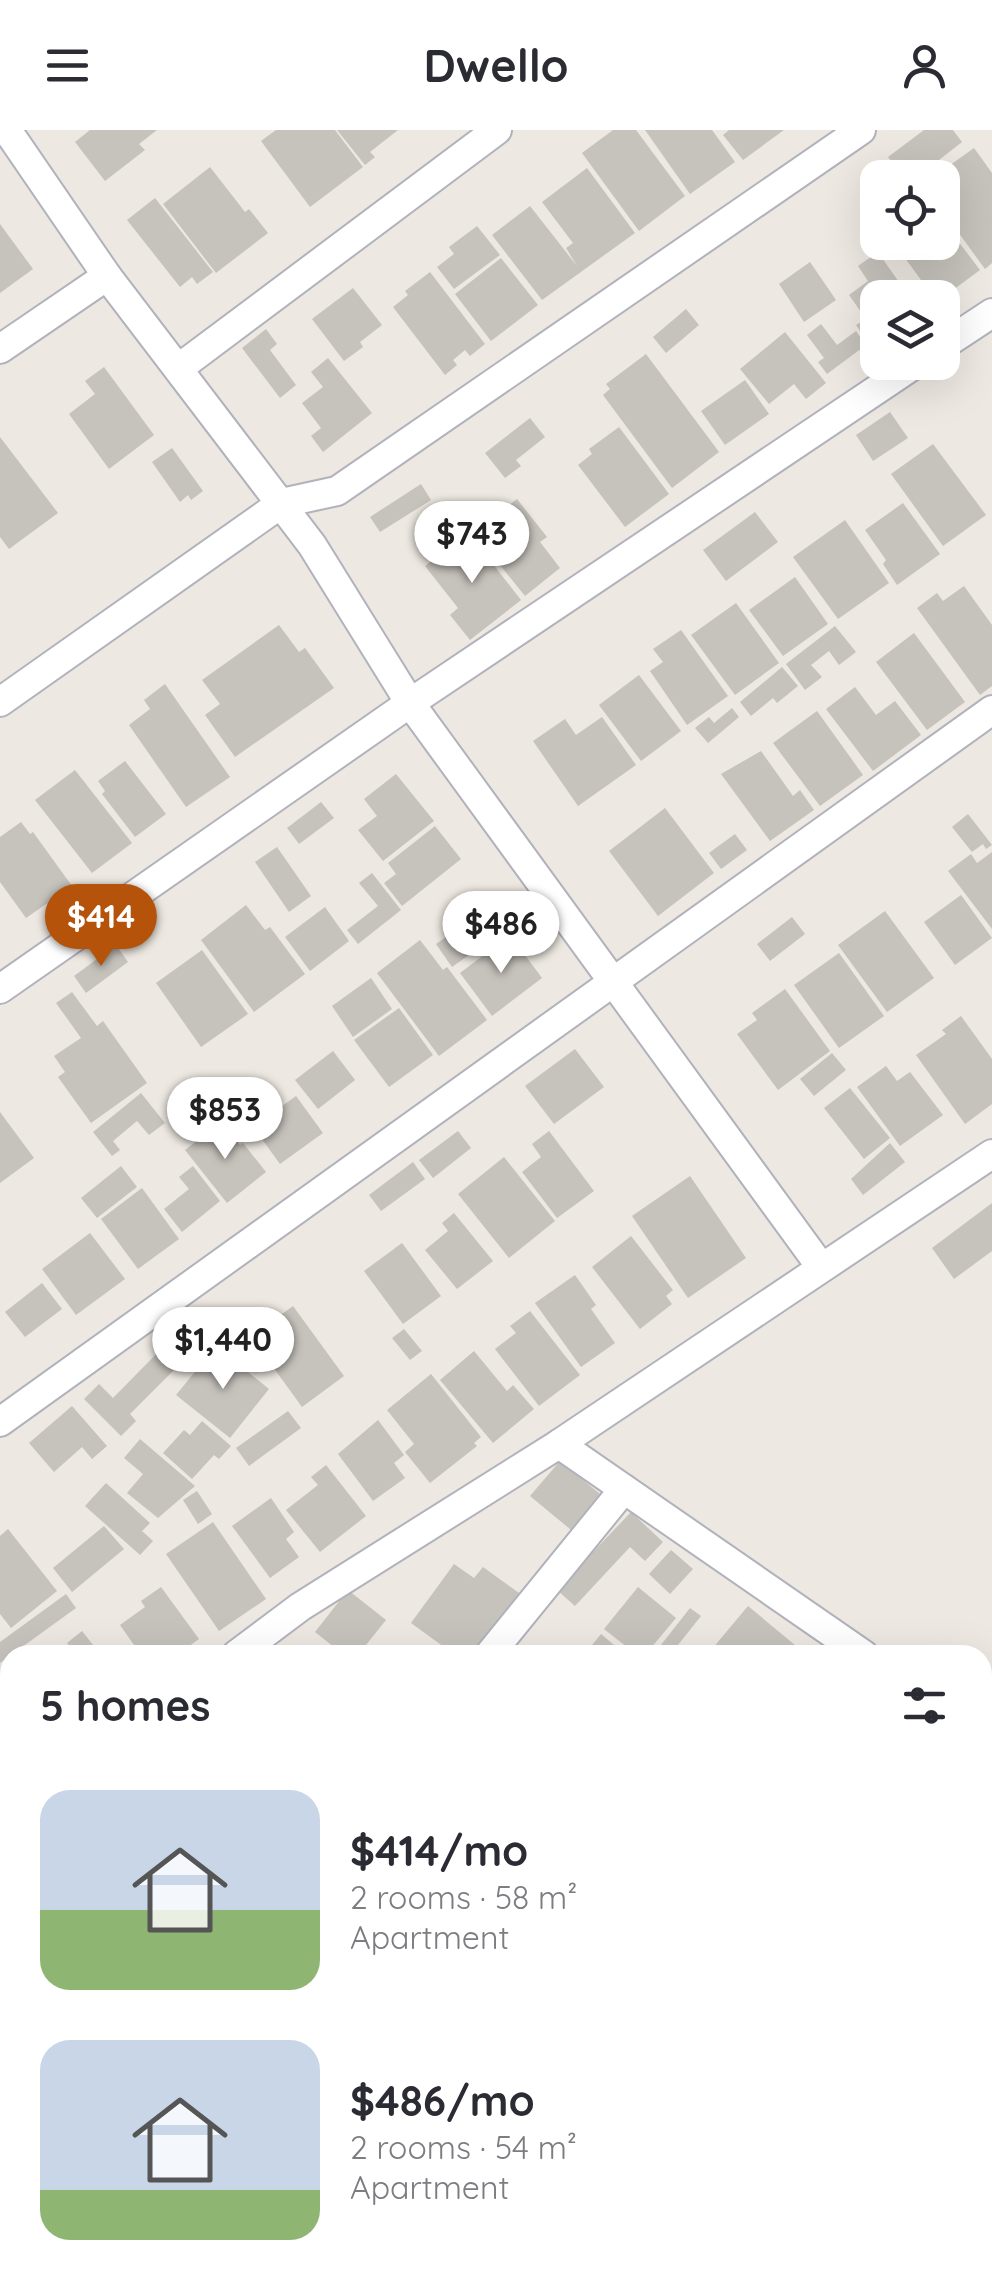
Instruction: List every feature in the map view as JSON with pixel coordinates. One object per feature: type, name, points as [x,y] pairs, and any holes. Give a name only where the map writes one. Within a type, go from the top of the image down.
[{"type":"street","points":[[6,130],[107,276],[282,503],[410,704],[822,1267]]},
{"type":"street","points":[[180,368],[497,130]]},
{"type":"street","points":[[0,702],[282,503],[337,491],[861,130]]},
{"type":"street","points":[[0,349],[107,276]]},
{"type":"street","points":[[960,334],[992,313]]},
{"type":"street","points":[[0,989],[410,704],[891,380]]},
{"type":"street","points":[[0,1422],[992,710]]},
{"type":"street","points":[[249,1645],[300,1606],[559,1444],[992,1154]]},
{"type":"street","points":[[559,1444],[846,1645]]},
{"type":"street","points":[[496,1645],[624,1490]]},
{"type":"building","points":[[90,130],[157,130],[139,144],[145,150],[105,181],[75,142]]},
{"type":"building","points":[[276,130],[335,130],[363,167],[310,207],[261,141]]},
{"type":"building","points":[[337,130],[398,130],[370,152],[375,157],[365,165]]},
{"type":"building","points":[[613,130],[636,130],[685,196],[639,231],[582,153]]},
{"type":"building","points":[[645,130],[712,130],[735,162],[690,194]]},
{"type":"building","points":[[729,130],[784,130],[743,160],[723,135]]},
{"type":"building","points":[[924,130],[953,130],[962,142],[939,160],[888,157]]},
{"type":"building","points":[[974,148],[992,173],[992,263],[985,269],[960,235],[957,160]]},
{"type":"building","points":[[210,167],[245,212],[249,209],[268,233],[216,273],[163,204]]},
{"type":"building","points":[[587,168],[635,233],[542,300],[492,235],[530,206],[577,266],[566,248],[573,243],[542,202]]},
{"type":"building","points":[[155,198],[213,272],[197,284],[192,277],[180,287],[127,220]]},
{"type":"building","points":[[0,224],[33,269],[0,293]]},
{"type":"building","points":[[477,226],[500,255],[454,289],[437,267],[454,254],[449,247]]},
{"type":"building","points":[[960,244],[980,270],[960,285],[960,280],[921,280],[906,260],[960,260]]},
{"type":"building","points":[[501,258],[538,305],[491,341],[455,294]]},
{"type":"building","points":[[867,260],[884,260],[897,280],[867,280],[858,266]]},
{"type":"building","points":[[810,262],[836,300],[804,322],[779,284]]},
{"type":"building","points":[[430,272],[485,344],[470,356],[465,350],[453,360],[457,365],[445,375],[393,307],[408,295],[405,291]]},
{"type":"building","points":[[860,287],[860,311],[849,295]]},
{"type":"building","points":[[353,288],[382,325],[344,361],[312,319]]},
{"type":"building","points":[[686,309],[699,325],[666,353],[653,337]]},
{"type":"building","points":[[821,324],[837,345],[856,331],[860,349],[827,374],[818,362],[824,358],[807,335]]},
{"type":"building","points":[[266,329],[277,344],[270,350],[296,385],[280,398],[242,348]]},
{"type":"building","points":[[785,332],[826,383],[806,399],[794,384],[769,404],[740,369]]},
{"type":"building","points":[[646,354],[719,452],[672,488],[603,395],[610,389],[606,384]]},
{"type":"building","points":[[328,358],[372,413],[323,452],[311,436],[321,428],[302,403],[323,387],[311,372]]},
{"type":"building","points":[[104,367],[154,435],[109,469],[69,414],[95,394],[85,381]]},
{"type":"building","points":[[745,380],[769,414],[725,445],[701,411]]},
{"type":"building","points":[[890,412],[908,438],[873,461],[856,435]]},
{"type":"building","points":[[530,418],[545,437],[516,460],[521,466],[505,478],[485,453]]},
{"type":"building","points":[[619,427],[669,494],[625,527],[578,465],[592,454],[589,449]]},
{"type":"building","points":[[0,437],[58,513],[9,549],[0,537]]},
{"type":"building","points":[[933,444],[986,515],[943,546],[891,474]]},
{"type":"building","points":[[172,448],[203,491],[191,500],[188,495],[180,502],[152,462]]},
{"type":"building","points":[[421,484],[431,500],[380,532],[370,517]]},
{"type":"building","points":[[517,499],[547,537],[540,542],[560,568],[525,596],[474,533]]},
{"type":"building","points":[[903,503],[940,554],[897,585],[883,564],[886,560],[865,530]]},
{"type":"building","points":[[755,512],[778,542],[726,581],[703,550]]},
{"type":"building","points":[[845,520],[889,583],[838,619],[793,557]]},
{"type":"building","points":[[468,532],[521,600],[470,640],[450,615],[458,608],[425,566]]},
{"type":"building","points":[[795,577],[828,624],[783,656],[749,610]]},
{"type":"building","points":[[964,586],[992,625],[992,686],[980,695],[917,608],[937,593],[943,601]]},
{"type":"building","points":[[736,603],[779,663],[735,695],[691,635]]},
{"type":"building","points":[[279,625],[299,652],[305,648],[334,688],[235,757],[205,715],[220,704],[202,680]]},
{"type":"building","points":[[835,626],[856,652],[839,665],[829,651],[811,665],[822,677],[805,690],[786,664]]},
{"type":"building","points":[[681,630],[728,696],[687,725],[650,671],[663,662],[653,649]]},
{"type":"building","points":[[914,633],[965,702],[927,730],[876,662]]},
{"type":"building","points":[[782,667],[798,686],[777,703],[773,698],[751,716],[740,702]]},
{"type":"building","points":[[639,675],[681,731],[641,761],[599,705]]},
{"type":"building","points":[[165,684],[230,777],[186,807],[129,725],[150,709],[144,700]]},
{"type":"building","points":[[855,687],[876,715],[895,701],[921,735],[873,771],[826,709]]},
{"type":"building","points":[[732,708],[739,717],[708,743],[695,728],[709,717],[714,723]]},
{"type":"building","points":[[817,711],[863,775],[820,806],[773,743]]},
{"type":"building","points":[[602,717],[636,765],[578,806],[533,741],[565,719],[576,735]]},
{"type":"building","points":[[761,751],[793,796],[800,790],[814,810],[770,841],[721,774]]},
{"type":"building","points":[[125,761],[166,814],[135,837],[102,794],[105,791],[98,781]]},
{"type":"building","points":[[75,770],[132,843],[92,873],[35,800]]},
{"type":"building","points":[[396,774],[434,821],[383,861],[358,830],[377,816],[364,799]]},
{"type":"building","points":[[321,802],[334,818],[299,844],[287,828]]},
{"type":"building","points":[[665,808],[714,873],[658,916],[609,851]]},
{"type":"building","points":[[968,814],[992,845],[986,849],[983,844],[972,852],[952,827]]},
{"type":"building","points":[[21,822],[30,834],[33,832],[72,886],[26,918],[0,882],[0,837]]},
{"type":"building","points":[[435,826],[461,859],[402,906],[384,883],[396,874],[388,863]]},
{"type":"building","points":[[735,834],[747,850],[721,869],[709,853]]},
{"type":"building","points":[[277,847],[311,896],[289,912],[255,862]]},
{"type":"building","points":[[992,852],[992,929],[948,871],[971,854],[977,863]]},
{"type":"building","points":[[372,873],[401,910],[358,944],[347,930],[378,906],[359,883]]},
{"type":"building","points":[[961,895],[992,938],[955,965],[924,922]]},
{"type":"building","points":[[246,905],[265,930],[270,927],[305,974],[254,1012],[201,940]]},
{"type":"building","points":[[490,906],[506,929],[452,967],[436,944]]},
{"type":"building","points":[[325,907],[349,941],[310,971],[285,937]]},
{"type":"building","points":[[885,911],[934,978],[887,1012],[838,945]]},
{"type":"building","points":[[792,917],[805,934],[770,961],[757,944]]},
{"type":"building","points":[[510,935],[542,978],[492,1016],[460,973]]},
{"type":"building","points":[[420,940],[443,970],[447,967],[487,1020],[439,1056],[377,973]]},
{"type":"building","points":[[116,945],[128,962],[86,993],[74,976]]},
{"type":"building","points":[[202,950],[248,1014],[201,1047],[156,983]]},
{"type":"building","points":[[839,953],[884,1016],[839,1048],[794,985]]},
{"type":"building","points":[[371,978],[392,1009],[353,1037],[332,1006]]},
{"type":"building","points":[[785,989],[830,1051],[778,1090],[737,1034],[757,1020],[752,1013]]},
{"type":"building","points":[[72,992],[97,1026],[103,1021],[147,1083],[91,1123],[58,1077],[65,1072],[54,1056],[81,1038],[56,1003]]},
{"type":"building","points":[[399,1008],[433,1055],[389,1087],[354,1040]]},
{"type":"building","points":[[961,1016],[992,1059],[992,1104],[965,1124],[916,1055],[946,1034],[942,1030]]},
{"type":"building","points":[[575,1049],[604,1087],[554,1124],[525,1086]]},
{"type":"building","points":[[333,1051],[355,1080],[318,1109],[295,1080]]},
{"type":"building","points":[[832,1053],[846,1070],[814,1096],[800,1079]]},
{"type":"building","points":[[886,1066],[897,1081],[910,1072],[943,1115],[900,1146],[857,1087]]},
{"type":"building","points":[[850,1088],[890,1138],[864,1159],[824,1108]]},
{"type":"building","points":[[141,1093],[165,1123],[149,1135],[137,1121],[113,1141],[120,1150],[112,1156],[93,1132]]},
{"type":"building","points":[[296,1096],[323,1133],[280,1164],[253,1127]]},
{"type":"building","points":[[0,1112],[34,1158],[0,1183]]},
{"type":"building","points":[[221,1122],[266,1172],[227,1203],[185,1150]]},
{"type":"building","points":[[458,1131],[471,1148],[433,1178],[419,1160]]},
{"type":"building","points":[[549,1131],[594,1191],[557,1218],[522,1172],[541,1157],[532,1144]]},
{"type":"building","points":[[890,1143],[905,1162],[863,1195],[851,1179]]},
{"type":"building","points":[[504,1157],[555,1221],[509,1258],[458,1194]]},
{"type":"building","points":[[413,1162],[425,1179],[381,1211],[369,1195]]},
{"type":"building","points":[[121,1166],[137,1187],[97,1218],[81,1198]]},
{"type":"building","points":[[193,1166],[220,1201],[182,1232],[164,1209],[189,1189],[179,1177]]},
{"type":"building","points":[[690,1176],[746,1258],[688,1298],[632,1216]]},
{"type":"building","points":[[142,1188],[179,1239],[138,1269],[101,1219]]},
{"type":"building","points":[[992,1203],[992,1251],[954,1279],[932,1248]]},
{"type":"building","points":[[454,1213],[493,1261],[457,1289],[425,1250],[448,1231],[442,1223]]},
{"type":"building","points":[[90,1233],[125,1279],[76,1315],[42,1269]]},
{"type":"building","points":[[631,1236],[673,1290],[666,1296],[672,1304],[640,1329],[592,1267]]},
{"type":"building","points":[[402,1243],[441,1296],[403,1324],[364,1271]]},
{"type":"building","points":[[575,1275],[596,1305],[591,1309],[615,1343],[581,1367],[535,1303]]},
{"type":"building","points":[[42,1283],[62,1309],[25,1337],[5,1312]]},
{"type":"building","points":[[293,1306],[344,1376],[302,1407],[247,1331],[271,1313],[275,1319]]},
{"type":"building","points":[[530,1311],[580,1375],[539,1406],[495,1349],[516,1333],[510,1326]]},
{"type":"building","points":[[404,1329],[422,1351],[410,1360],[392,1338]]},
{"type":"building","points":[[172,1338],[189,1355],[130,1414],[136,1421],[121,1436],[84,1399],[99,1384],[113,1398]]},
{"type":"building","points":[[216,1346],[269,1389],[230,1438],[176,1395]]},
{"type":"building","points":[[474,1351],[507,1391],[513,1385],[534,1409],[493,1443],[440,1380]]},
{"type":"building","points":[[431,1374],[481,1437],[474,1443],[477,1446],[430,1483],[405,1452],[414,1444],[387,1410]]},
{"type":"building","points":[[72,1406],[107,1446],[92,1459],[82,1447],[54,1472],[29,1443]]},
{"type":"building","points":[[288,1411],[301,1428],[249,1466],[236,1448]]},
{"type":"building","points":[[378,1420],[404,1455],[394,1463],[405,1478],[373,1501],[338,1454]]},
{"type":"building","points":[[202,1421],[231,1446],[219,1459],[214,1455],[192,1479],[163,1453],[184,1430],[190,1435]]},
{"type":"building","points":[[140,1439],[195,1486],[158,1518],[127,1493],[143,1474],[124,1458]]},
{"type":"building","points":[[560,1461],[606,1499],[576,1534],[530,1496]]},
{"type":"building","points":[[326,1465],[366,1516],[320,1552],[286,1510],[318,1485],[311,1477]]},
{"type":"building","points":[[106,1483],[150,1523],[142,1531],[153,1541],[140,1555],[85,1506]]},
{"type":"building","points":[[197,1491],[212,1514],[198,1524],[183,1500]]},
{"type":"building","points":[[271,1498],[294,1532],[286,1539],[299,1557],[270,1578],[232,1526]]},
{"type":"building","points":[[631,1512],[663,1542],[645,1561],[630,1547],[575,1606],[557,1590]]},
{"type":"building","points":[[213,1522],[266,1599],[219,1631],[166,1554]]},
{"type":"building","points":[[104,1526],[124,1549],[72,1592],[53,1568]]},
{"type":"building","points":[[8,1529],[57,1591],[11,1628],[0,1614],[0,1536]]},
{"type":"building","points":[[671,1550],[693,1569],[670,1594],[649,1574]]},
{"type":"building","points":[[454,1564],[474,1578],[483,1567],[519,1593],[481,1645],[441,1645],[411,1623]]},
{"type":"building","points":[[161,1587],[199,1639],[191,1645],[134,1645],[120,1625],[145,1607],[141,1601]]},
{"type":"building","points":[[638,1587],[676,1618],[653,1645],[624,1645],[604,1629]]},
{"type":"building","points":[[348,1590],[386,1620],[366,1645],[331,1645],[315,1632]]},
{"type":"building","points":[[66,1594],[76,1608],[25,1645],[0,1642]]},
{"type":"building","points":[[748,1606],[795,1645],[715,1645]]},
{"type":"building","points":[[690,1608],[701,1616],[678,1645],[661,1645]]},
{"type":"building","points":[[82,1631],[93,1645],[69,1645]]},
{"type":"building","points":[[601,1634],[614,1645],[592,1645]]}]
